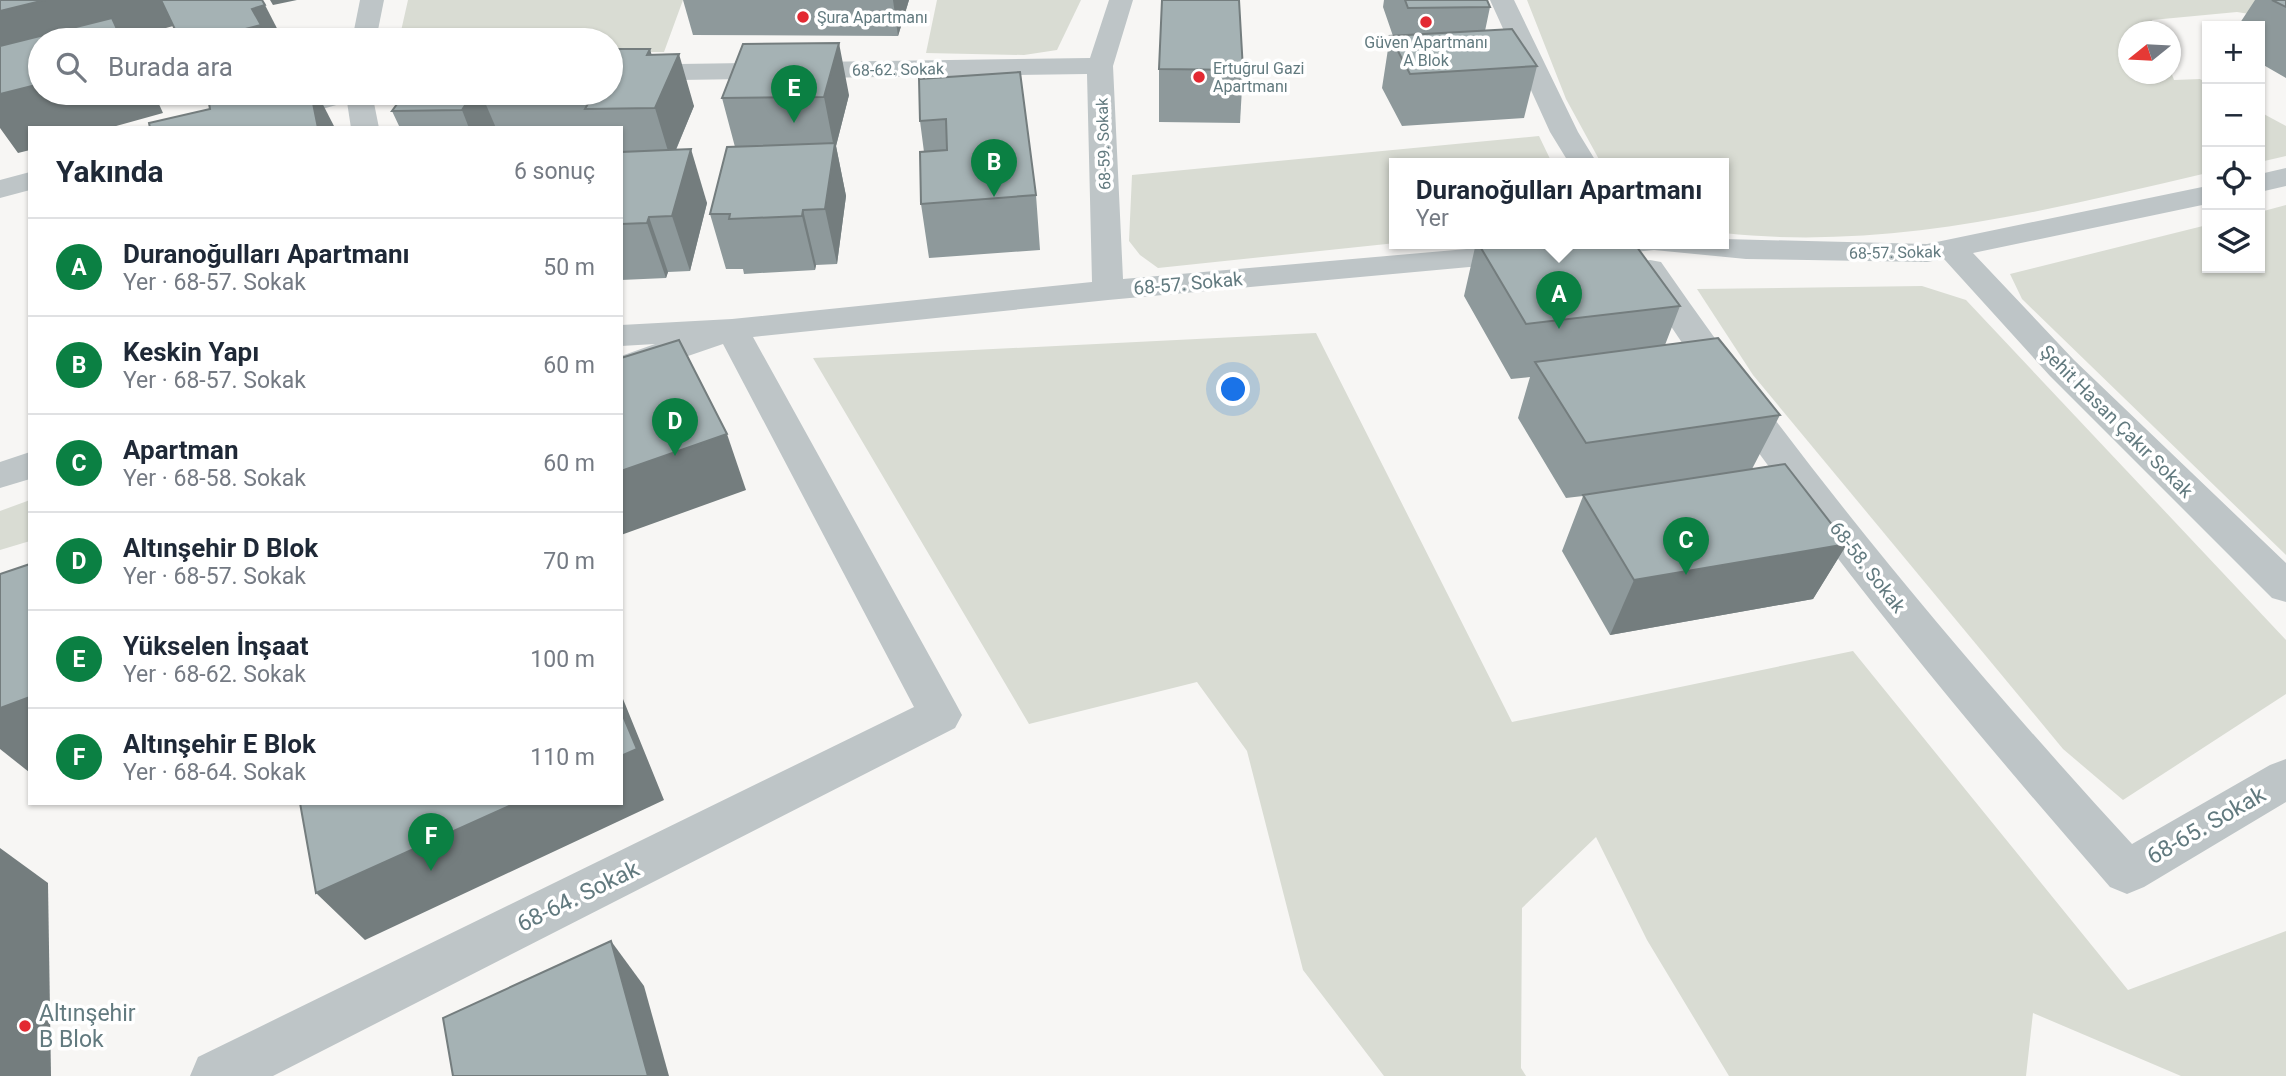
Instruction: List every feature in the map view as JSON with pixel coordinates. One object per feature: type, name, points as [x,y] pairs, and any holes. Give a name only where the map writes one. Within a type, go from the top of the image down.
[{"type":"street","points":[[367,28],[373,0]]},
{"type":"street","name":"68-59. Sokak","points":[[1108,290],[1100,66],[1121,0]]},
{"type":"street","points":[[1502,0],[1564,132],[1580,158]]},
{"type":"street","name":"68-62. Sokak","points":[[623,73],[1100,66]]},
{"type":"street","points":[[230,126],[307,105]]},
{"type":"street","points":[[361,105],[365,126]]},
{"type":"street","points":[[2265,182],[2286,177]]},
{"type":"street","points":[[0,189],[28,182]]},
{"type":"street","name":"68-57. Sokak","points":[[1729,249],[1917,254],[1953,250],[2202,196]]},
{"type":"street","name":"68-57. Sokak","points":[[623,336],[732,330],[1108,290],[1577,249]]},
{"type":"street","name":"68-58. Sokak","points":[[1637,249],[1686,327],[1912,623],[2012,744],[2127,872]]},
{"type":"street","name":"Şehit Hasan Çakır Sokak","points":[[1953,250],[2062,368],[2286,587]]},
{"type":"street","name":"68-57. Sokak","points":[[623,367],[732,330]]},
{"type":"street","name":"68-64. Sokak","points":[[216,1076],[940,715],[732,330]]},
{"type":"street","points":[[0,475],[28,466]]},
{"type":"street","name":"68-65. Sokak","points":[[2127,872],[2286,779]]},
{"type":"shaded area","points":[[408,0],[683,0],[664,52],[623,52],[623,28],[402,28]]},
{"type":"shaded area","points":[[937,0],[1081,0],[1057,50],[1024,55],[926,53]]},
{"type":"shaded area","points":[[1527,0],[2286,0],[2286,20],[2237,12],[2152,21],[2118,21],[2118,84],[2181,84],[2181,80],[2202,80],[2202,174],[2088,201],[1967,224],[1907,232],[1785,237],[1729,233],[1729,158],[1598,158],[1566,99]]},
{"type":"shaded area","points":[[2265,115],[2286,126],[2286,156],[2265,161]]},
{"type":"shaded area","points":[[1539,136],[1550,158],[1389,158],[1389,244],[1158,268],[1140,255],[1129,241],[1132,175]]},
{"type":"shaded area","points":[[2286,205],[2286,555],[2022,299],[2010,274],[2202,226],[2202,273],[2265,273],[2265,211]]},
{"type":"shaded area","points":[[1922,286],[1966,300],[2286,640],[2286,694],[2123,800],[2063,749],[1753,375],[1697,289]]},
{"type":"shaded area","points":[[1316,333],[1512,722],[1853,651],[2128,990],[2286,931],[2286,1076],[2181,1076],[2033,1013],[2026,1076],[1729,1076],[1647,940],[1596,837],[1522,908],[1521,1068],[1526,1076],[1384,1076],[1303,970],[1247,751],[1197,682],[1029,724],[813,358]]},
{"type":"shaded area","points":[[28,501],[28,542],[0,550],[0,511]]},
{"type":"building","points":[[0,0],[45,0],[0,11]]},
{"type":"building","points":[[161,0],[262,0],[265,5],[252,9],[261,25],[249,28],[174,28]]},
{"type":"building","points":[[1162,0],[1239,0],[1243,70],[1159,69]]},
{"type":"building","points":[[1405,0],[1487,0],[1490,7],[1408,8]]},
{"type":"building","points":[[2272,0],[2286,0],[2286,7]]},
{"type":"building","points":[[112,18],[117,28],[72,28]]},
{"type":"building","points":[[1512,29],[1537,66],[1410,74],[1390,36]]},
{"type":"building","points":[[28,39],[28,87],[0,94],[0,46]]},
{"type":"building","points":[[839,43],[824,97],[722,98],[743,44]]},
{"type":"building","points":[[623,49],[650,49],[647,55],[679,54],[655,108],[585,109],[587,105],[623,105]]},
{"type":"building","points":[[1020,72],[1036,195],[921,204],[920,152],[947,150],[946,119],[920,121],[919,79]]},
{"type":"building","points":[[209,105],[313,105],[318,126],[150,126],[149,123],[210,109]]},
{"type":"building","points":[[396,105],[465,105],[462,110],[392,111]]},
{"type":"building","points":[[835,143],[825,209],[803,210],[802,216],[729,219],[730,214],[710,214],[727,147]]},
{"type":"building","points":[[691,149],[672,216],[649,217],[647,223],[623,224],[623,152]]},
{"type":"building","points":[[1482,249],[1638,249],[1680,306],[1526,324]]},
{"type":"building","points":[[1718,338],[1780,415],[1586,443],[1535,362]]},
{"type":"building","points":[[679,340],[727,434],[623,470],[623,357]]},
{"type":"building","points":[[1785,464],[1847,544],[1634,580],[1583,495]]},
{"type":"building","points":[[28,565],[28,698],[0,708],[0,574]]},
{"type":"building","points":[[623,716],[637,749],[623,755]]},
{"type":"building","points":[[300,805],[512,805],[316,893]]},
{"type":"building","points":[[611,941],[648,1076],[453,1076],[443,1018]]},
{"type":"place","name":"Şura Apartmanı","points":[[803,17]]},
{"type":"place","name":"Güven Apartmanı A Blok","points":[[1426,22]]},
{"type":"place","name":"Ertuğrul Gazi Apartmanı","points":[[1199,77]]},
{"type":"place","name":"Yükselen İnşaat","points":[[794,123]]},
{"type":"place","name":"Keskin Yapı","points":[[994,197]]},
{"type":"place","name":"Duranoğulları Apartmanı","points":[[1559,329]]},
{"type":"place","name":"Altınşehir D Blok","points":[[675,456]]},
{"type":"place","name":"Apartman","points":[[1686,575]]},
{"type":"place","name":"Altınşehir E Blok","points":[[431,871]]},
{"type":"place","name":"Altınşehir B Blok","points":[[25,1026]]}]
